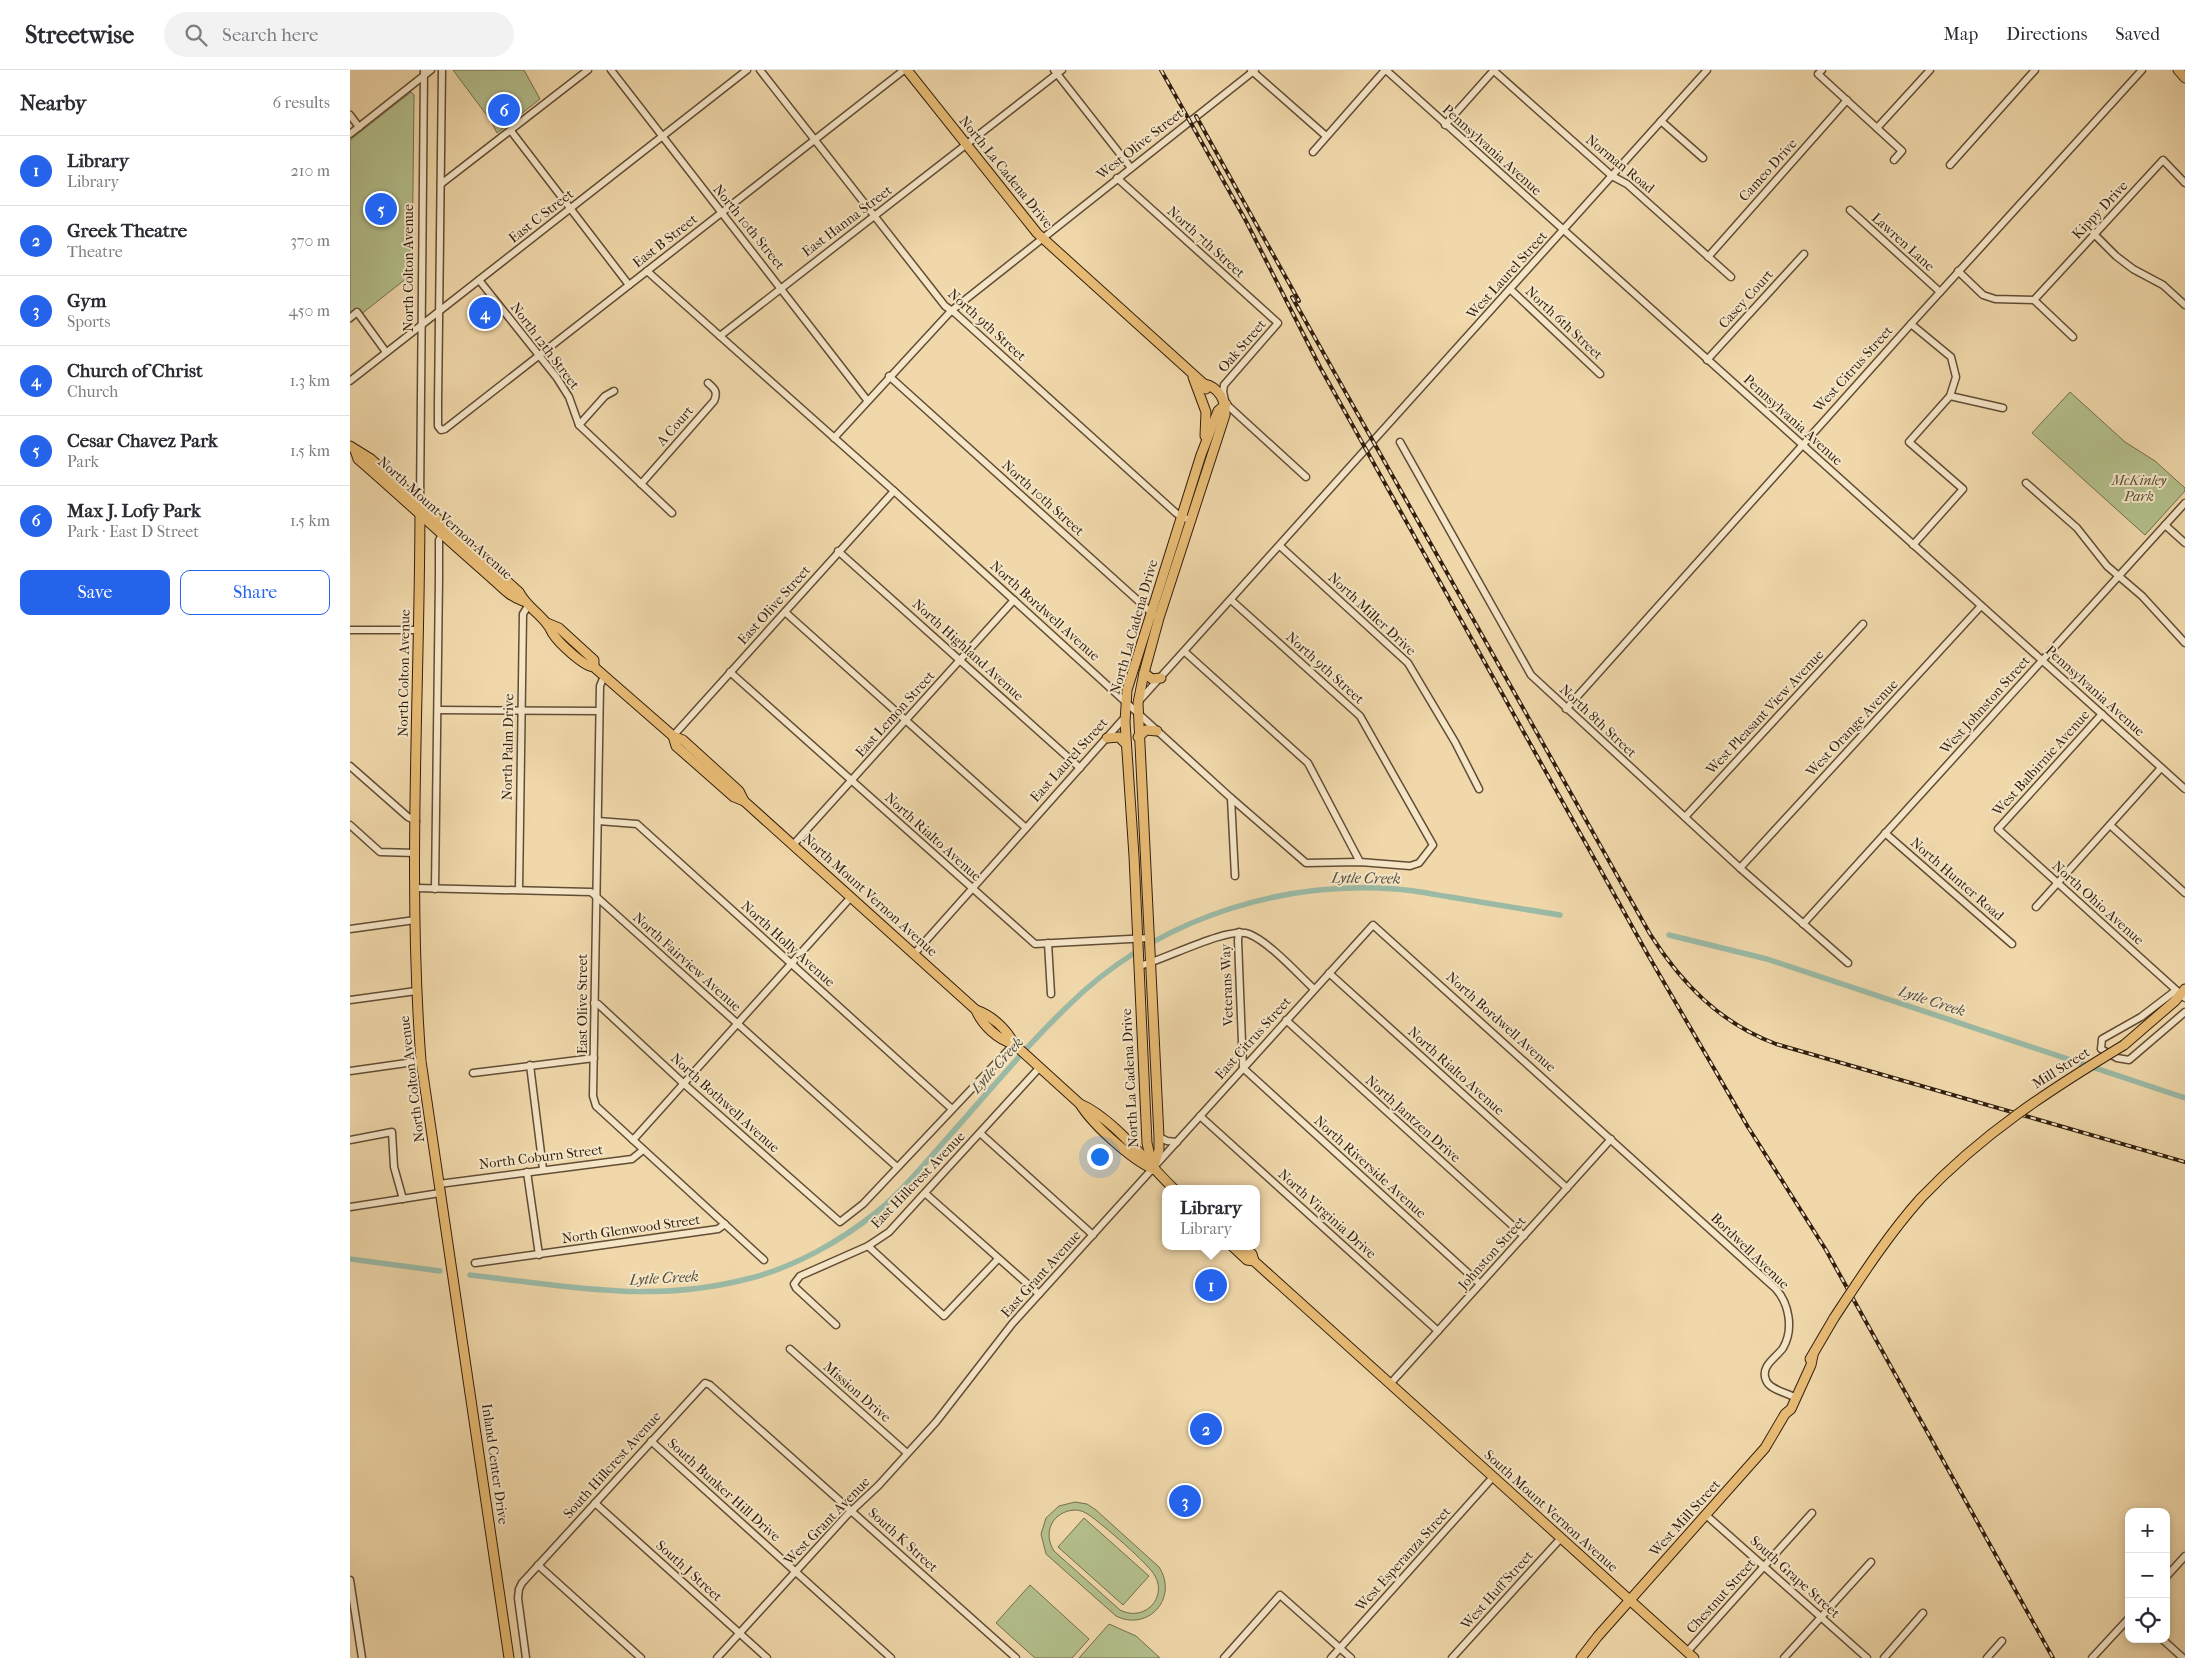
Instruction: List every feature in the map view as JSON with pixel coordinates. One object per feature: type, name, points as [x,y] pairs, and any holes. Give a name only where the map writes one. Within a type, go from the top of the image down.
[{"type":"main road","name":"North La Cadena Drive","points":[[905,70],[1042,238],[1190,372],[1207,385],[1206,390],[1218,401],[1226,404]]},
{"type":"main road","points":[[2178,70],[2185,78]]},
{"type":"main road","points":[[1190,372],[1206,412],[1206,426],[1201,455]]},
{"type":"main road","name":"North La Cadena Drive","points":[[1153,1169],[1147,1152],[1139,963],[1126,744],[1126,701],[1128,686],[1201,455],[1218,411],[1226,404]]},
{"type":"main road","name":"North La Cadena Drive","points":[[1153,1169],[1159,1150],[1159,1137],[1136,708],[1159,618],[1225,414],[1226,404]]},
{"type":"main road","name":"North Mount Vernon Avenue","points":[[352,450],[365,454],[420,508],[519,592],[526,603],[547,623],[554,635],[577,657],[588,667],[594,667],[673,736],[676,746],[734,797],[744,801],[976,1010],[986,1013],[1010,1035],[1014,1044],[1080,1104],[1086,1114],[1139,1162],[1153,1169],[1170,1185]]},
{"type":"main road","name":"North Mount Vernon Avenue","points":[[420,508],[442,535],[513,598],[526,603]]},
{"type":"main road","name":"North Colton Avenue","points":[[420,508],[415,853],[416,991],[421,1061],[452,1273]]},
{"type":"main road","points":[[1144,673],[1152,678],[1161,678]]},
{"type":"main road","points":[[1138,737],[1146,730],[1157,730]]},
{"type":"main road","points":[[1107,738],[1119,737],[1126,744]]},
{"type":"main road","points":[[1130,807],[1142,806]]},
{"type":"main road","name":"Mill Street","points":[[1950,1169],[2017,1113],[2124,1045],[2181,993]]},
{"type":"main road","points":[[1144,1090],[1157,1089]]},
{"type":"main road","name":"West Mill Street","points":[[1581,1658],[1598,1636],[1766,1448],[1786,1414],[1806,1364],[1834,1318],[1893,1232],[1950,1169]]},
{"type":"main road","points":[[1236,1250],[1247,1260],[1254,1261]]},
{"type":"main road","points":[[1248,1250],[1252,1254],[1254,1261],[1390,1384]]},
{"type":"main road","name":"Inland Center Drive","points":[[452,1273],[509,1658]]},
{"type":"main road","name":"West Mill Street","points":[[1786,1414],[1791,1409],[1811,1365],[1813,1355]]},
{"type":"main road","name":"South Mount Vernon Avenue","points":[[1390,1384],[1691,1655]]},
{"type":"main road","name":"West Mill Street","points":[[1574,1658],[1598,1636]]},
{"type":"street","points":[[350,134],[423,73],[431,70]]},
{"type":"street","points":[[440,310],[442,70]]},
{"type":"street","points":[[441,184],[588,70]]},
{"type":"street","name":"North 10th Street","points":[[611,70],[867,400]]},
{"type":"street","name":"East C Street","points":[[350,381],[748,70]]},
{"type":"street","name":"North 9th Street","points":[[760,70],[945,306],[1181,518]]},
{"type":"street","name":"East B Street","points":[[440,310],[438,426],[441,430],[445,429],[905,70]]},
{"type":"street","points":[[1313,152],[1385,70]]},
{"type":"street","name":"Pennsylvania Avenue","points":[[1385,70],[2185,789]]},
{"type":"street","points":[[1445,125],[1493,70]]},
{"type":"street","name":"Norman Road","points":[[1493,70],[1612,176],[1627,184],[1731,277]]},
{"type":"street","name":"West Laurel Street","points":[[1325,496],[1707,70]]},
{"type":"street","points":[[1877,128],[1930,70]]},
{"type":"street","points":[[1950,165],[2035,70]]},
{"type":"street","name":"West Citrus Street","points":[[1566,709],[1802,444],[2142,70]]},
{"type":"street","points":[[1058,71],[1131,168]]},
{"type":"street","name":"East Hanna Street","points":[[720,336],[875,217],[1058,71]]},
{"type":"street","points":[[1253,71],[1326,136]]},
{"type":"street","name":"West Olive Street","points":[[1042,238],[1253,71]]},
{"type":"street","points":[[1820,72],[1902,151],[1894,160]]},
{"type":"street","name":"North Colton Avenue","points":[[420,508],[423,73]]},
{"type":"street","name":"Cameo Drive","points":[[1708,257],[1847,100]]},
{"type":"street","points":[[350,115],[359,127]]},
{"type":"street","points":[[1661,121],[1703,158]]},
{"type":"street","points":[[511,131],[629,285]]},
{"type":"street","name":"Kippy Drive","points":[[2034,300],[2163,160],[2185,183]]},
{"type":"street","name":"North 7th Street","points":[[1117,178],[1278,323]]},
{"type":"street","name":"Lawren Lane","points":[[1850,210],[1940,292]]},
{"type":"street","points":[[2094,234],[2116,256],[2133,269],[2163,285],[2185,304]]},
{"type":"street","points":[[834,438],[951,310],[1042,238]]},
{"type":"street","name":"Casey Court","points":[[1707,360],[1804,254]]},
{"type":"street","name":"North Bordwell Avenue","points":[[647,271],[1136,708],[1230,798],[1306,863],[1360,862]]},
{"type":"street","points":[[1958,272],[1983,295],[1995,299],[2034,300],[2073,337]]},
{"type":"street","name":"North 12th Street","points":[[479,280],[557,378],[569,397],[579,425],[672,513]]},
{"type":"street","name":"North 6th Street","points":[[1510,289],[1600,374]]},
{"type":"street","points":[[350,318],[357,312],[386,352]]},
{"type":"street","name":"Oak Street","points":[[1226,404],[1223,392],[1224,385],[1278,323]]},
{"type":"street","points":[[1911,324],[1951,357],[1956,377],[1950,396],[1909,442],[1963,489],[1912,545]]},
{"type":"street","name":"North 10th Street","points":[[889,376],[1151,613],[1159,618]]},
{"type":"street","name":"A Court","points":[[641,484],[714,401],[717,395],[716,390],[708,383]]},
{"type":"street","name":"Oak Street","points":[[1207,385],[1224,385]]},
{"type":"street","points":[[579,425],[605,396],[614,391]]},
{"type":"street","points":[[1950,396],[2003,408]]},
{"type":"street","points":[[1226,404],[1306,477]]},
{"type":"street","name":"North 8th Street","points":[[1400,442],[1531,675],[1740,868],[1848,963]]},
{"type":"street","points":[[2026,483],[2077,528],[2100,558],[2142,596],[2185,642]]},
{"type":"street","name":"East Olive Street","points":[[673,736],[894,491]]},
{"type":"street","name":"East Laurel Street","points":[[914,954],[1125,716],[1136,708],[1325,496]]},
{"type":"street","name":"West Johnston Street","points":[[1803,924],[2185,503]]},
{"type":"street","points":[[1181,518],[1191,520]]},
{"type":"street","points":[[2165,525],[2185,543]]},
{"type":"street","points":[[435,889],[439,540],[442,535]]},
{"type":"street","name":"North Miller Drive","points":[[1280,546],[1408,663],[1455,742],[1479,789]]},
{"type":"street","name":"North Highland Avenue","points":[[838,552],[1080,768]]},
{"type":"street","name":"East Lemon Street","points":[[794,845],[1014,600]]},
{"type":"street","name":"North 9th Street","points":[[1231,600],[1360,716],[1433,845],[1419,863],[1410,866],[1360,862]]},
{"type":"street","name":"North Palm Drive","points":[[519,890],[523,614],[526,603]]},
{"type":"street","name":"West Orange Avenue","points":[[1740,868],[1982,606]]},
{"type":"street","points":[[785,612],[1026,828]]},
{"type":"street","name":"West Pleasant View Avenue","points":[[1685,817],[1863,624]]},
{"type":"street","points":[[350,630],[418,630]]},
{"type":"street","points":[[1185,652],[1308,762],[1360,862]]},
{"type":"street","name":"North Rialto Avenue","points":[[730,672],[1035,944],[1137,941],[1149,938]]},
{"type":"street","name":"East Olive Street","points":[[604,676],[600,686],[599,712],[593,1096],[596,1106],[764,1260]]},
{"type":"street","points":[[438,710],[599,712]]},
{"type":"street","name":"West Balbirnie Avenue","points":[[1998,829],[2102,714]]},
{"type":"street","points":[[350,766],[416,822]]},
{"type":"street","points":[[2036,907],[2161,768]]},
{"type":"street","points":[[1230,798],[1235,876]]},
{"type":"street","name":"North Holly Avenue","points":[[598,821],[637,824],[952,1108]]},
{"type":"street","points":[[350,825],[380,852],[415,853]]},
{"type":"street","points":[[2110,825],[2185,894]]},
{"type":"street","name":"North Ohio Avenue","points":[[1998,829],[2181,993]]},
{"type":"street","name":"North Hunter Road","points":[[1885,833],[2012,944]]},
{"type":"street","name":"North Fairview Avenue","points":[[416,888],[591,892],[897,1168]]},
{"type":"street","points":[[633,1140],[851,897]]},
{"type":"street","points":[[350,929],[415,920]]},
{"type":"street","name":"North Bordwell Avenue","points":[[1373,925],[1611,1138]]},
{"type":"street","name":"East Citrus Street","points":[[1153,1169],[1373,925]]},
{"type":"street","points":[[1139,963],[1226,934],[1239,932],[1248,934],[1265,944],[1314,989]]},
{"type":"street","name":"Veterans Way","points":[[1239,932],[1243,1068]]},
{"type":"street","points":[[1048,943],[1051,994]]},
{"type":"street","name":"North Rialto Avenue","points":[[1329,973],[1567,1188]]},
{"type":"street","points":[[350,1000],[416,991]]},
{"type":"street","points":[[2181,993],[2102,1039],[2100,1049],[2117,1058],[2129,1060],[2185,1012]]},
{"type":"street","name":"North Bothwell Avenue","points":[[594,1003],[598,1004],[683,1084],[840,1222]]},
{"type":"street","name":"North Jantzen Drive","points":[[1286,1020],[1524,1236]]},
{"type":"street","name":"East Hillcrest Avenue","points":[[840,1222],[863,1204],[1014,1044]]},
{"type":"street","points":[[473,1073],[594,1058]]},
{"type":"street","points":[[350,1071],[421,1061]]},
{"type":"street","points":[[530,1065],[543,1169]]},
{"type":"street","name":"East Hillcrest Avenue","points":[[836,1325],[796,1288],[794,1284],[800,1276],[868,1246],[889,1232],[926,1194],[1040,1067]]},
{"type":"street","name":"North Riverside Avenue","points":[[1243,1068],[1480,1284]]},
{"type":"street","name":"North Virginia Drive","points":[[1200,1116],[1438,1331]]},
{"type":"street","points":[[350,1140],[392,1132],[394,1167],[404,1199]]},
{"type":"street","points":[[980,1133],[1093,1235]]},
{"type":"street","points":[[1159,1137],[1166,1141],[1176,1142]]},
{"type":"street","name":"Johnston Street","points":[[1390,1384],[1611,1138]]},
{"type":"street","name":"Bordwell Avenue","points":[[1611,1138],[1782,1296],[1787,1307],[1788,1332],[1784,1346],[1768,1364],[1764,1372],[1766,1381],[1772,1387],[1792,1396]]},
{"type":"street","name":"North Coburn Street","points":[[350,1207],[404,1199],[439,1188],[543,1169],[632,1159],[643,1150]]},
{"type":"street","name":"East Grant Avenue","points":[[954,1400],[991,1349],[1038,1294],[1153,1169]]},
{"type":"street","points":[[527,1172],[539,1255]]},
{"type":"street","points":[[926,1194],[1038,1294]]},
{"type":"street","name":"North Glenwood Street","points":[[475,1264],[718,1229],[725,1224]]},
{"type":"street","points":[[868,1246],[944,1316],[998,1259]]},
{"type":"street","name":"Mission Drive","points":[[790,1349],[908,1453]]},
{"type":"street","name":"South Hillcrest Avenue","points":[[526,1658],[518,1589],[705,1384]]},
{"type":"street","name":"South K Street","points":[[705,1384],[710,1386],[852,1511],[1014,1657]]},
{"type":"street","name":"West Grant Avenue","points":[[717,1658],[795,1571],[908,1453],[954,1400]]},
{"type":"street","name":"South Bunker Hill Drive","points":[[651,1441],[891,1658]]},
{"type":"street","name":"West Esperanza Street","points":[[1331,1658],[1493,1477]]},
{"type":"street","name":"South J Street","points":[[595,1503],[766,1658]]},
{"type":"street","name":"Chestnut Street","points":[[1691,1655],[1812,1513]]},
{"type":"street","name":"South Grape Street","points":[[1706,1515],[1867,1658]]},
{"type":"street","name":"West Huff Street","points":[[1452,1658],[1561,1538]]},
{"type":"street","points":[[2170,1573],[2185,1556]]},
{"type":"street","points":[[1784,1658],[1871,1562]]},
{"type":"street","points":[[538,1565],[641,1658]]},
{"type":"street","points":[[350,1580],[362,1658]]},
{"type":"street","points":[[1224,1658],[1280,1595],[1351,1658]]},
{"type":"street","points":[[1884,1658],[1923,1614]]},
{"type":"street","points":[[2092,1658],[2125,1622]]},
{"type":"street","points":[[1987,1658],[2002,1641]]},
{"type":"street","points":[[2166,1643],[2183,1658]]},
{"type":"green space","points":[[453,70],[524,70],[540,99],[497,133],[491,121]]},
{"type":"green space","points":[[411,92],[414,95],[412,274],[350,323],[350,140]]},
{"type":"green space","name":"McKinley Park","points":[[2070,392],[2125,442],[2155,461],[2185,488],[2185,491],[2145,535],[2032,433]]},
{"type":"green space","points":[[1075,1502],[1087,1504],[1159,1567],[1164,1579],[1165,1590],[1163,1600],[1157,1609],[1149,1616],[1139,1619],[1128,1620],[1116,1616],[1046,1554],[1041,1534],[1046,1518],[1059,1506]],"holes":[[[1077,1510],[1082,1511],[1104,1526],[1135,1554],[1155,1576],[1158,1585],[1158,1595],[1146,1610],[1136,1613],[1120,1610],[1054,1551],[1049,1537],[1052,1524],[1061,1514]]]},
{"type":"green space","points":[[1084,1518],[1149,1576],[1123,1605],[1058,1547]]},
{"type":"green space","points":[[1030,1585],[1089,1639],[1072,1658],[1035,1658],[996,1623]]},
{"type":"green space","points":[[1109,1624],[1136,1636],[1160,1658],[1079,1658]]},
{"type":"waterway","name":"Lytle Creek","points":[[470,1275],[575,1288],[642,1292],[711,1286],[747,1279],[799,1261],[848,1233],[897,1194],[1032,1042],[1085,990],[1118,964],[1153,942],[1191,923],[1230,909],[1270,898],[1312,891],[1353,888],[1409,890],[1560,915]]},
{"type":"waterway","name":"Lytle Creek","points":[[1669,935],[1767,959],[2185,1098]]},
{"type":"waterway","name":"Lytle Creek","points":[[350,1259],[440,1271]]},
{"type":"railway","points":[[1161,70],[1246,221],[1320,367],[1648,955],[1748,1127],[1826,1250],[2053,1658]]},
{"type":"railway","points":[[1196,116],[1299,301]]},
{"type":"railway","points":[[1292,297],[1650,934],[1675,969],[1704,1000],[1737,1025],[1776,1044],[2185,1162]]},
{"type":"place","name":"Max J. Lofy Park","points":[[504,110]]},
{"type":"place","name":"Cesar Chavez Park","points":[[381,209]]},
{"type":"place","name":"Church of Christ","points":[[485,313]]},
{"type":"place","name":"Library","points":[[1211,1285]]},
{"type":"place","name":"Greek Theatre","points":[[1206,1429]]},
{"type":"place","name":"Gym","points":[[1185,1501]]}]
